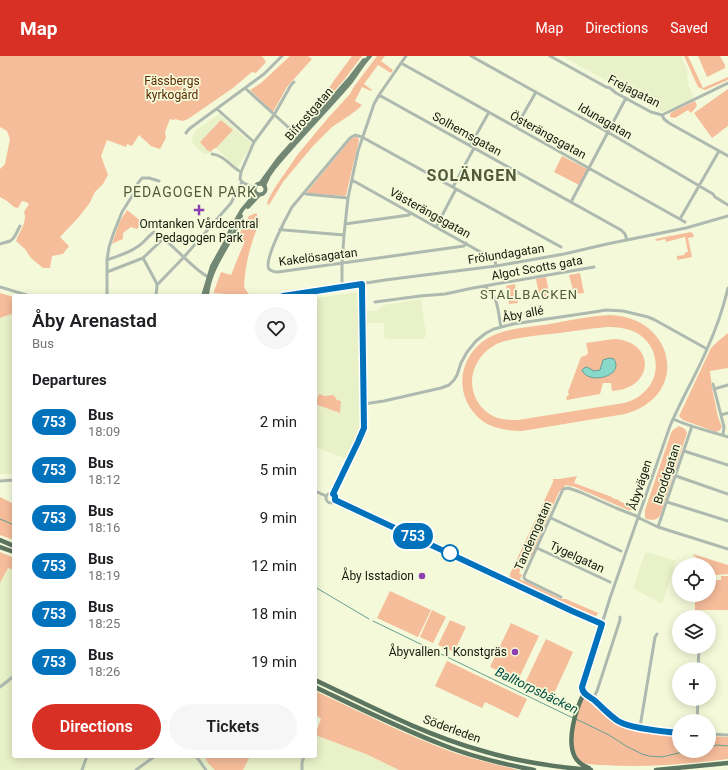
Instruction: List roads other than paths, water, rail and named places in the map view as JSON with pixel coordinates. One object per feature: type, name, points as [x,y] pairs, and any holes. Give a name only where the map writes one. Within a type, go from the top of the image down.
[{"type":"highway","points":[[0,540],[12,545]]},
{"type":"highway","points":[[0,547],[12,551]]},
{"type":"highway","name":"Söderleden","points":[[317,681],[414,726],[457,743],[503,757],[527,762],[592,770]]},
{"type":"highway","name":"Söderleden","points":[[317,688],[444,746],[495,762],[534,770]]},
{"type":"highway","points":[[584,693],[574,718],[572,748],[577,761],[592,770]]},
{"type":"highway","points":[[656,770],[728,763]]},
{"type":"main road","name":"Bifrostgatan","points":[[204,294],[212,266],[226,241],[230,229],[242,210],[252,198],[256,185],[260,184],[271,168],[350,78],[366,56]]},
{"type":"main road","name":"Bifrostgatan","points":[[207,294],[214,269],[241,216],[250,204],[264,192],[264,186],[269,175],[350,82],[370,56]]},
{"type":"main road","points":[[260,184],[264,186]]},
{"type":"main road","points":[[254,190],[259,195]]},
{"type":"street","points":[[186,133],[189,129],[264,74],[282,56]]},
{"type":"street","points":[[342,287],[342,263],[348,198],[362,137],[378,95],[406,56]]},
{"type":"street","name":"Idunagatan","points":[[471,56],[608,132],[713,194],[728,205]]},
{"type":"street","points":[[478,60],[480,56]]},
{"type":"street","name":"Frejagatan","points":[[550,56],[651,112],[662,115],[666,121],[728,156]]},
{"type":"street","name":"Österängsgatan","points":[[401,63],[685,222]]},
{"type":"street","points":[[254,190],[242,182],[240,179],[241,172],[254,142],[274,115],[294,82]]},
{"type":"street","points":[[662,115],[728,83]]},
{"type":"street","points":[[245,88],[298,136]]},
{"type":"street","points":[[516,127],[536,92]]},
{"type":"street","name":"Solhemsgatan","points":[[378,95],[621,230],[625,234],[627,240]]},
{"type":"street","points":[[571,202],[626,98]]},
{"type":"street","points":[[217,109],[254,142]]},
{"type":"street","points":[[470,146],[489,112]]},
{"type":"street","name":"Kakelösagatan","points":[[362,137],[355,135],[350,138],[292,207],[274,243],[268,268],[272,271],[278,272],[464,246],[466,243]]},
{"type":"street","points":[[362,137],[561,247]]},
{"type":"street","points":[[436,227],[474,148]]},
{"type":"street","points":[[680,219],[719,150]]},
{"type":"street","points":[[212,154],[217,154],[241,172]]},
{"type":"street","points":[[107,294],[107,260],[122,212],[142,178],[149,178],[159,182]]},
{"type":"street","name":"Västerängsgatan","points":[[352,180],[493,258],[496,266]]},
{"type":"street","points":[[157,285],[184,257],[231,203],[242,182]]},
{"type":"street","points":[[304,193],[348,198]]},
{"type":"street","points":[[345,224],[409,215],[411,213]]},
{"type":"street","name":"Frölundagatan","points":[[297,294],[496,266],[564,254],[686,228],[728,216]]},
{"type":"street","points":[[0,244],[12,240],[20,226]]},
{"type":"street","points":[[280,229],[344,235]]},
{"type":"street","points":[[107,260],[138,247],[154,232],[165,239],[208,277]]},
{"type":"street","points":[[107,272],[143,258],[163,239]]},
{"type":"street","points":[[143,258],[156,282],[156,294]]},
{"type":"street","name":"Algot Scotts gata","points":[[375,302],[445,294],[594,267]]},
{"type":"street","points":[[335,500],[335,496],[333,494],[362,434],[364,425],[362,284]]},
{"type":"street","name":"Algot Scotts gata","points":[[484,286],[494,296],[501,327]]},
{"type":"street","points":[[0,287],[23,294]]},
{"type":"street","name":"Åbyvägen","points":[[584,693],[582,691],[582,687],[618,575],[651,480],[673,419],[707,348],[720,316],[728,288]]},
{"type":"street","name":"Åby allé","points":[[364,404],[384,401],[449,385],[455,378],[464,357],[471,346],[486,333],[513,324],[606,310],[623,310],[655,320],[707,348]]},
{"type":"street","points":[[713,384],[724,430],[723,435]]},
{"type":"street","points":[[714,389],[728,385]]},
{"type":"street","points":[[721,415],[728,413]]},
{"type":"street","points":[[673,419],[728,437]]},
{"type":"street","name":"Broddgatan","points":[[658,527],[692,426]]},
{"type":"street","points":[[684,451],[728,465]]},
{"type":"street","points":[[676,476],[728,494]]},
{"type":"street","points":[[0,482],[12,481]]},
{"type":"street","name":"Tandemgatan","points":[[561,597],[524,578],[524,575],[563,489],[568,488],[580,492],[639,518]]},
{"type":"street","points":[[317,492],[326,496]]},
{"type":"street","points":[[326,496],[330,493],[333,494]]},
{"type":"street","points":[[326,496],[326,500],[328,502],[332,503],[335,500]]},
{"type":"street","points":[[335,500],[602,624]]},
{"type":"street","points":[[667,502],[728,521]]},
{"type":"street","points":[[551,518],[621,551]]},
{"type":"street","points":[[639,518],[658,527],[728,549]]},
{"type":"street","name":"Tygelgatan","points":[[537,548],[610,582]]},
{"type":"street","points":[[593,699],[597,691],[620,617]]},
{"type":"street","points":[[640,727],[655,637],[658,634]]},
{"type":"street","points":[[0,688],[12,678]]},
{"type":"street","points":[[584,693],[623,724],[672,732]]},
{"type":"street","points":[[716,734],[728,734]]},
{"type":"street","points":[[82,770],[85,758]]},
{"type":"street","points":[[136,770],[152,758]]},
{"type":"street","points":[[197,758],[206,770]]},
{"type":"street","points":[[302,770],[303,758]]},
{"type":"water","points":[[609,358],[614,359],[616,365],[610,374],[604,377],[591,377],[585,375],[582,370],[587,367],[594,371],[600,370],[603,360]]},
{"type":"waterway","name":"Balltorpsbäcken","points":[[0,519],[12,524]]},
{"type":"waterway","name":"Balltorpsbäcken","points":[[317,588],[369,619]]},
{"type":"waterway","name":"Balltorpsbäcken","points":[[373,621],[573,718]]},
{"type":"waterway","name":"Balltorpsbäcken","points":[[576,719],[609,735],[642,754],[662,757],[672,755]]},
{"type":"waterway","name":"Balltorpsbäcken","points":[[716,745],[728,746]]},
{"type":"place","name":"Omtanken Vårdcentral Pedagogen Park","points":[[199,210]]},
{"type":"place","name":"Åby Isstadion","points":[[422,576]]},
{"type":"place","name":"Åbyvallen 1 Konstgräs","points":[[515,652]]},
{"type":"district","name":"SOLÄNGEN","points":[[472,175]]},
{"type":"district","name":"PEDAGOGEN PARK","points":[[190,192]]},
{"type":"district","name":"STALLBACKEN","points":[[529,294]]},
{"type":"park label","name":"Fässbergs kyrkogård","points":[[172,88]]}]
